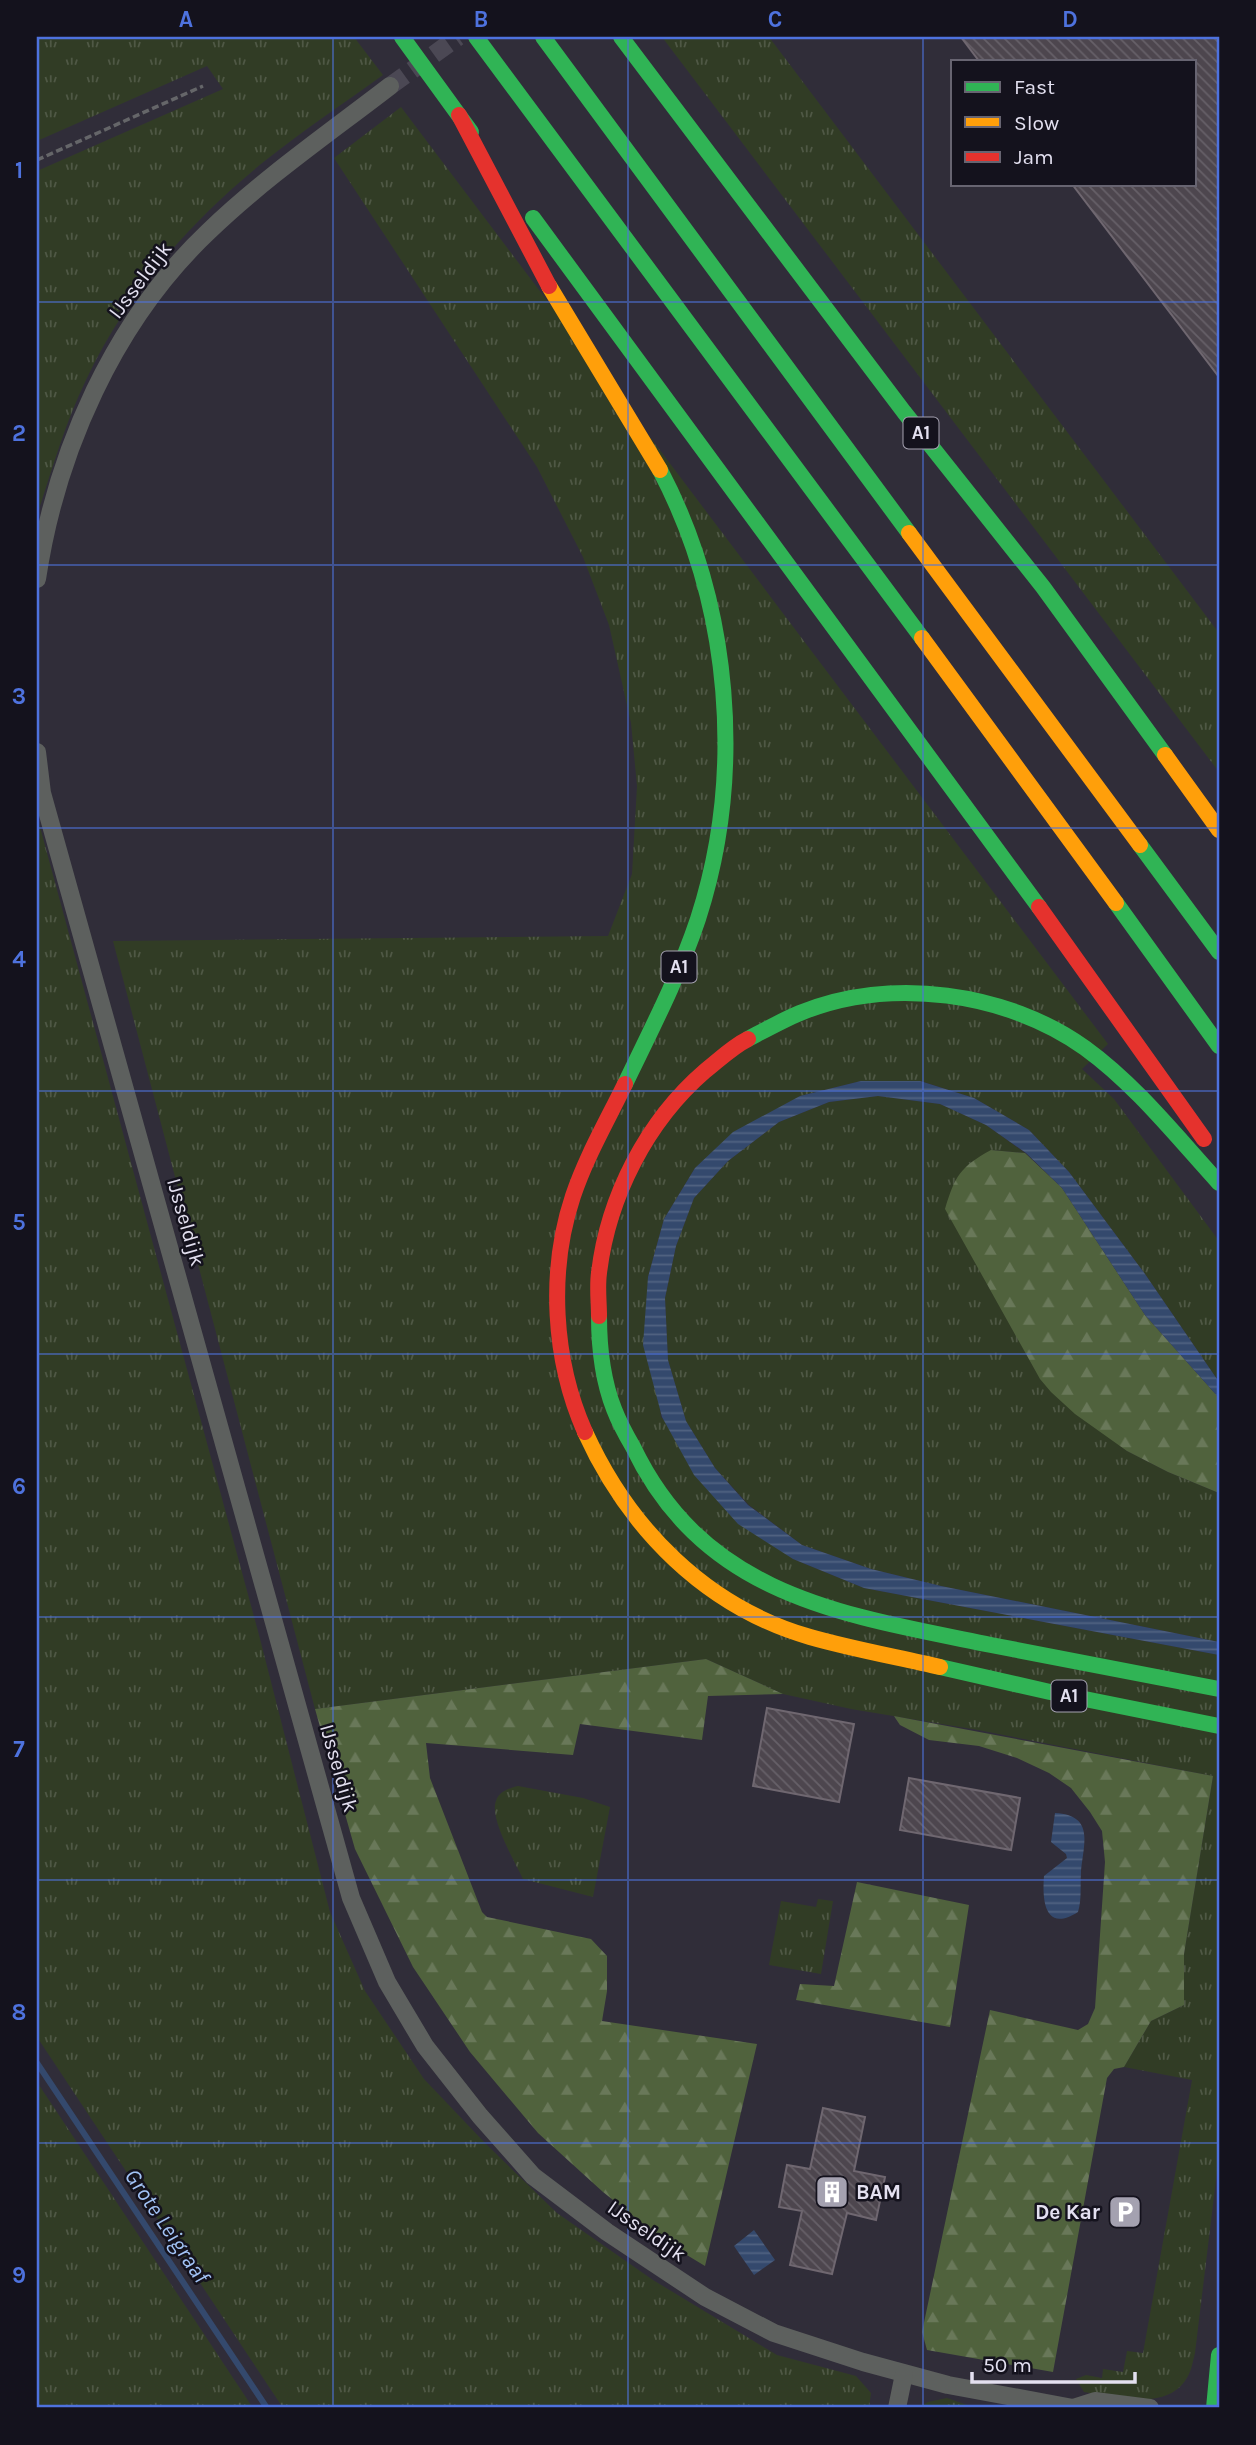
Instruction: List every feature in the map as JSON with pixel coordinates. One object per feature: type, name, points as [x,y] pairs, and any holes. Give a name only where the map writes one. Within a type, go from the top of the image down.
[{"type":"main road","name":"A1","points":[[402,37],[1046,918],[1219,1161]]},
{"type":"main road","points":[[476,37],[1014,762],[1219,1046]]},
{"type":"main road","points":[[543,37],[1219,952]]},
{"type":"main road","name":"A1","points":[[621,37],[904,412],[1043,587],[1219,830]]},
{"type":"main road","name":"A1","points":[[459,115],[553,292],[613,388],[670,489],[702,573],[715,630],[723,698],[724,776],[720,816],[698,916],[677,973],[586,1161],[567,1217],[561,1250],[559,1324],[563,1359],[570,1391],[591,1450],[625,1507],[656,1543],[679,1564],[719,1594],[789,1630],[1051,1692],[1219,1726]]},
{"type":"main road","name":"A1","points":[[1219,1183],[1143,1096],[1105,1063],[1060,1031],[994,1004],[926,994],[890,994],[836,1001],[786,1018],[739,1042],[691,1080],[673,1100],[637,1153],[611,1213],[598,1276],[596,1311],[603,1373],[619,1423],[635,1457],[672,1511],[690,1530],[734,1566],[781,1592],[844,1614],[1219,1689]]},
{"type":"main road","points":[[1214,2408],[1219,2356]]},
{"type":"street","name":"IJsseldijk","points":[[37,579],[43,538],[64,464],[95,391],[144,307],[172,270],[243,200],[390,86]]},
{"type":"street","name":"IJsseldijk","points":[[37,752],[45,806],[351,1898],[387,1982],[425,2046],[480,2116],[533,2176],[652,2263],[738,2316],[774,2333],[813,2346],[948,2385],[1073,2408],[1095,2401],[1150,2408]]},
{"type":"street","points":[[897,2408],[904,2374]]},
{"type":"path","points":[[37,160],[203,86]]},
{"type":"green space","points":[[37,37],[354,37],[383,75],[238,183],[163,260],[121,317],[78,396],[37,515],[37,171],[223,89],[207,66],[37,141]]},
{"type":"green space","points":[[662,37],[769,37],[1219,633],[1219,772]]},
{"type":"green space","points":[[401,107],[1108,1044],[1082,1069],[1114,1099],[1219,1241],[1219,1382],[1145,1274],[1069,1172],[1029,1130],[974,1098],[921,1081],[861,1081],[800,1096],[695,1168],[664,1219],[648,1277],[661,1417],[793,1559],[864,1588],[1219,1655],[1219,2155],[1195,2353],[1189,2374],[1181,2386],[1170,2394],[1142,2400],[1111,2397],[1084,2392],[1076,2379],[1086,2375],[1102,2378],[1103,2369],[1123,2372],[1127,2351],[1143,2353],[1192,2080],[1124,2067],[1151,2021],[1184,2005],[1184,1954],[1213,1776],[783,1694],[706,1659],[315,1709],[113,941],[608,936],[632,874],[637,786],[631,723],[609,625],[583,557],[537,467],[334,158]]},
{"type":"green space","points":[[37,816],[259,1635],[330,1912],[365,1991],[424,2079],[557,2213],[653,2280],[777,2355],[856,2376],[871,2393],[869,2408],[283,2408],[37,2037]]},
{"type":"green space","points":[[878,1096],[940,1104],[986,1125],[1025,1153],[991,1150],[1127,1451],[1219,1493],[1219,1642],[941,1586],[871,1569],[802,1545],[749,1505],[715,1468],[686,1421],[668,1360],[665,1298],[676,1246],[694,1198],[728,1161],[779,1122],[829,1102]]},
{"type":"green space","points":[[991,1150],[1025,1153],[1062,1188],[1145,1315],[1219,1398],[1219,1493],[1127,1451],[1075,1414],[1040,1379],[945,1209],[952,1188],[965,1167]]},
{"type":"green space","points":[[706,1659],[783,1694],[708,1696],[702,1740],[580,1724],[573,1755],[426,1743],[430,1778],[482,1912],[487,1917],[591,1939],[607,1956],[607,1991],[602,2021],[757,2044],[705,2266],[667,2243],[603,2192],[538,2133],[470,2052],[413,1967],[355,1849],[315,1709]]},
{"type":"green space","points":[[894,1716],[1213,1776],[1184,1954],[1184,2005],[1151,2021],[1124,2067],[1114,2069],[1107,2078],[1053,2372],[927,2350],[922,2332],[990,2010],[1078,2030],[1088,2024],[1095,2008],[1105,1862],[1102,1831],[1071,1788],[1049,1773],[1017,1758],[979,1746],[929,1740],[900,1725]]},
{"type":"green space","points":[[518,1786],[583,1798],[610,1807],[593,1897],[523,1879],[504,1840],[495,1809],[496,1801],[502,1792]]},
{"type":"green space","points":[[857,1882],[969,1905],[950,2027],[796,2000],[800,1984],[834,1986]]},
{"type":"green space","points":[[818,1899],[833,1901],[821,1974],[769,1965],[781,1901],[816,1907]]},
{"type":"green space","points":[[37,2082],[253,2408],[37,2408]]},
{"type":"green space","points":[[947,2398],[976,2408],[917,2408],[928,2402]]},
{"type":"water","points":[[861,1081],[920,1081],[974,1098],[1029,1130],[1069,1172],[1145,1274],[1219,1382],[1219,1398],[1145,1315],[1062,1188],[1026,1153],[986,1125],[940,1104],[878,1096],[829,1102],[779,1122],[728,1161],[694,1198],[676,1246],[665,1298],[668,1360],[686,1421],[715,1468],[748,1505],[802,1545],[871,1569],[941,1586],[1219,1642],[1219,1655],[864,1588],[793,1559],[738,1524],[694,1475],[662,1417],[643,1345],[648,1277],[664,1219],[695,1168],[733,1132],[800,1096]]},
{"type":"water","points":[[1055,1813],[1077,1819],[1084,1834],[1078,1912],[1058,1919],[1048,1911],[1044,1895],[1044,1876],[1067,1858],[1066,1854],[1051,1842]]},
{"type":"water","points":[[754,2230],[775,2260],[754,2275],[734,2246]]},
{"type":"building","points":[[961,37],[1219,37],[1219,377],[1074,186],[1196,186],[1196,60],[978,60]]},
{"type":"building","points":[[767,1708],[854,1724],[839,1802],[753,1786]]},
{"type":"building","points":[[909,1778],[1020,1798],[1011,1850],[900,1830]]},
{"type":"building","name":"BAM","points":[[823,2108],[865,2117],[854,2171],[885,2177],[876,2220],[847,2213],[832,2274],[790,2265],[802,2211],[779,2207],[787,2165],[810,2169]]},
{"type":"waterway","name":"Grote Leigraaf","points":[[37,2063],[267,2408]]},
{"type":"tunnel","points":[[390,86],[458,37]]},
{"type":"traffic: fast","points":[[402,37],[471,132]]},
{"type":"traffic: fast","points":[[476,37],[922,638]]},
{"type":"traffic: fast","points":[[543,37],[909,533]]},
{"type":"traffic: fast","points":[[621,37],[904,412],[1043,587],[1165,755]]},
{"type":"traffic: fast","points":[[533,218],[1039,907]]},
{"type":"traffic: fast","points":[[625,1084],[655,1023],[698,919],[713,864],[722,807],[725,749],[723,691],[716,633],[684,522],[660,470]]},
{"type":"traffic: fast","points":[[1140,845],[1219,952]]},
{"type":"traffic: fast","points":[[1116,903],[1219,1046]]},
{"type":"traffic: fast","points":[[748,1039],[800,1013],[835,1002],[872,995],[909,993],[947,996],[1020,1014],[1054,1029],[1104,1062],[1171,1129],[1219,1183]]},
{"type":"traffic: fast","points":[[599,1316],[604,1375],[616,1414],[628,1438],[663,1497],[699,1537],[739,1568],[784,1591],[832,1609],[883,1622],[1219,1689]]},
{"type":"traffic: fast","points":[[940,1667],[1219,1726]]},
{"type":"traffic: fast","points":[[1214,2408],[1219,2355]]},
{"type":"traffic: slow","points":[[549,286],[660,470]]},
{"type":"traffic: slow","points":[[909,533],[1140,845]]},
{"type":"traffic: slow","points":[[922,638],[1116,903]]},
{"type":"traffic: slow","points":[[1165,755],[1219,830]]},
{"type":"traffic: slow","points":[[585,1432],[624,1501],[648,1532],[675,1560],[705,1585],[772,1624],[810,1637],[940,1667]]},
{"type":"traffic: jam","points":[[459,115],[549,286]]},
{"type":"traffic: jam","points":[[1039,907],[1204,1139]]},
{"type":"traffic: jam","points":[[599,1316],[598,1278],[604,1245],[611,1216],[634,1162],[648,1137],[684,1091],[705,1071],[748,1039]]},
{"type":"traffic: jam","points":[[585,1432],[574,1404],[561,1345],[557,1285],[560,1254],[565,1225],[578,1182],[625,1084]]},
{"type":"place","name":"BAM","points":[[832,2192]]},
{"type":"place","name":"De Kar","points":[[1125,2212]]}]
